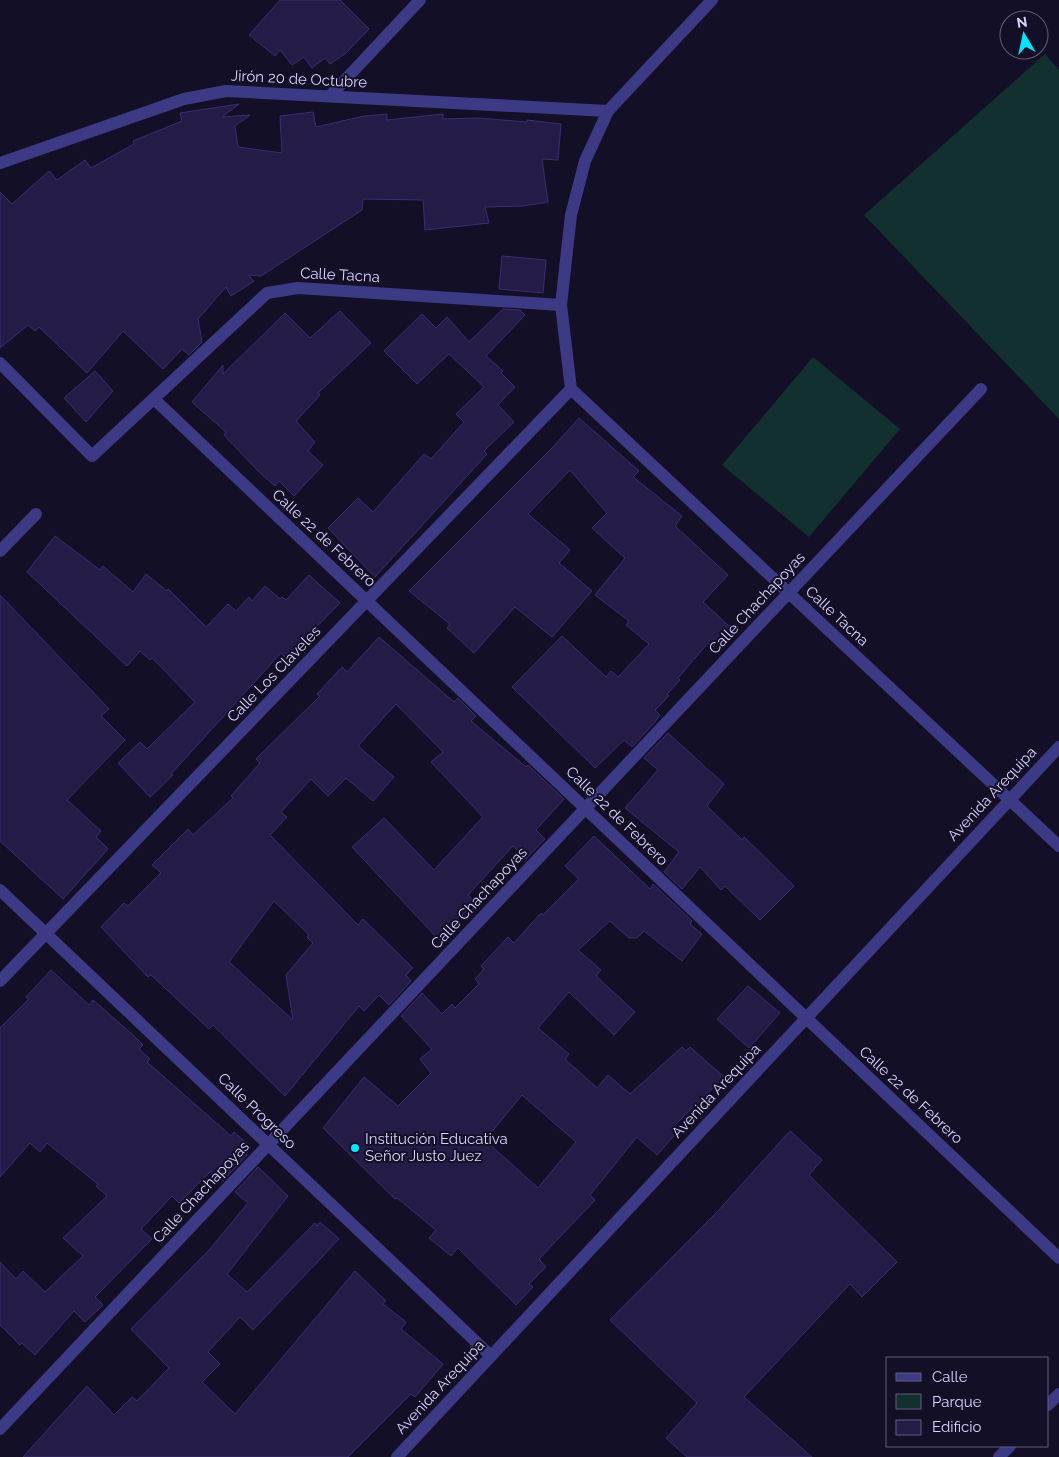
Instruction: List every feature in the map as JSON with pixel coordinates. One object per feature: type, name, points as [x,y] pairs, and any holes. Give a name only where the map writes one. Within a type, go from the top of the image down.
[{"type":"street","points":[[330,96],[420,0]]},
{"type":"street","points":[[571,389],[561,305],[571,215],[585,161],[608,111],[712,0]]},
{"type":"street","name":"Jirón 20 de Octubre","points":[[0,163],[184,99],[226,91],[608,111]]},
{"type":"street","name":"Calle Tacna","points":[[0,363],[92,456],[267,293],[298,288],[561,305]]},
{"type":"street","name":"Calle Tacna","points":[[571,389],[1059,846]]},
{"type":"street","name":"Calle Los Claveles","points":[[0,981],[571,389]]},
{"type":"street","name":"Calle Chachapoyas","points":[[0,1429],[981,389]]},
{"type":"street","name":"Calle 22 de Febrero","points":[[154,399],[1059,1258]]},
{"type":"street","points":[[0,551],[36,514]]},
{"type":"street","name":"Avenida Arequipa","points":[[397,1457],[1059,746]]},
{"type":"street","name":"Calle Progreso","points":[[0,890],[491,1356]]},
{"type":"street","points":[[1049,1405],[1059,1394]]},
{"type":"street","points":[[999,1457],[1009,1447]]},
{"type":"green space","points":[[1049,59],[1059,70],[1059,419],[864,215],[1038,60]]},
{"type":"green space","points":[[813,357],[900,429],[809,537],[722,465]]},
{"type":"building","points":[[280,0],[340,0],[369,29],[346,53],[330,64],[325,58],[312,68],[304,57],[292,65],[280,50],[275,56],[249,35]]},
{"type":"building","points":[[239,104],[222,117],[250,115],[235,126],[238,147],[282,153],[280,116],[313,112],[316,127],[364,116],[387,114],[387,120],[443,114],[443,119],[478,118],[527,122],[527,120],[561,124],[558,160],[542,159],[548,202],[523,206],[485,207],[489,223],[425,230],[423,200],[363,199],[362,210],[261,276],[248,275],[254,281],[231,296],[226,287],[198,319],[202,342],[189,355],[182,349],[163,369],[123,331],[87,373],[39,327],[35,331],[28,325],[0,348],[0,192],[12,204],[49,171],[57,180],[85,160],[91,168],[134,144],[133,141],[182,121],[180,113]]},
{"type":"building","points":[[502,256],[546,260],[543,293],[499,289]]},
{"type":"building","points":[[503,309],[520,310],[525,315],[486,356],[503,371],[501,373],[515,387],[498,405],[514,422],[484,451],[487,454],[375,577],[328,528],[358,498],[373,512],[424,454],[431,459],[464,422],[456,414],[484,387],[449,354],[417,384],[384,351],[422,314],[436,328],[447,317],[469,342]]},
{"type":"building","points":[[340,311],[371,343],[318,393],[320,395],[296,421],[315,442],[308,451],[323,465],[294,496],[279,481],[275,486],[258,471],[224,435],[226,432],[192,402],[223,365],[223,374],[285,313],[310,338]]},
{"type":"building","points":[[95,371],[113,391],[86,422],[64,398]]},
{"type":"building","points":[[579,418],[639,471],[633,477],[682,516],[675,526],[728,575],[703,602],[731,628],[713,647],[708,643],[678,678],[680,680],[667,694],[669,696],[655,710],[660,715],[632,747],[624,740],[595,768],[512,687],[562,636],[606,677],[611,671],[618,677],[649,644],[626,625],[629,621],[595,595],[625,558],[592,528],[607,513],[570,470],[528,514],[570,550],[559,563],[592,591],[552,637],[515,607],[474,653],[447,628],[450,624],[409,591],[553,447]]},
{"type":"building","points":[[55,536],[100,570],[103,566],[133,592],[146,574],[167,591],[168,589],[206,627],[228,604],[236,611],[249,597],[252,601],[265,586],[280,599],[282,597],[286,600],[309,575],[340,603],[286,658],[281,653],[171,774],[173,775],[150,797],[118,763],[140,742],[147,749],[195,702],[152,658],[150,660],[140,651],[127,666],[27,572]]},
{"type":"building","points":[[0,595],[109,709],[101,716],[125,740],[67,800],[101,831],[96,837],[108,849],[63,899],[0,841]]},
{"type":"building","points":[[379,637],[454,702],[458,698],[476,716],[471,721],[526,767],[528,765],[564,799],[536,830],[545,839],[526,859],[513,846],[468,895],[475,902],[439,940],[352,847],[384,818],[434,870],[483,817],[431,762],[443,752],[396,704],[358,746],[394,777],[373,801],[346,778],[328,796],[311,779],[281,812],[287,817],[270,835],[358,925],[363,919],[413,968],[406,975],[411,981],[389,1005],[379,995],[364,1011],[359,1006],[285,1096],[213,1025],[209,1029],[151,975],[148,977],[101,927],[124,903],[128,906],[161,873],[152,865],[188,829],[193,835],[233,798],[231,796],[260,763],[256,759],[320,696],[317,694],[342,667],[347,672]],"holes":[[[274,901],[309,935],[307,937],[313,943],[286,975],[293,1020],[229,962]]]},
{"type":"building","points":[[668,733],[724,784],[707,806],[742,840],[744,837],[794,886],[760,920],[725,886],[721,890],[700,867],[682,889],[664,872],[679,852],[625,808],[658,770],[644,758]]},
{"type":"building","points":[[594,836],[650,889],[653,884],[692,921],[690,924],[702,934],[682,961],[644,931],[637,938],[629,938],[610,921],[578,950],[601,970],[596,976],[635,1012],[614,1035],[569,992],[538,1028],[569,1054],[565,1059],[597,1088],[608,1075],[630,1094],[682,1047],[686,1051],[690,1047],[724,1077],[674,1126],[679,1130],[657,1155],[637,1137],[590,1195],[595,1200],[539,1259],[546,1267],[529,1284],[533,1287],[516,1305],[458,1248],[451,1256],[429,1238],[436,1230],[397,1198],[395,1199],[323,1128],[364,1077],[398,1106],[431,1073],[420,1059],[432,1049],[401,1016],[422,993],[442,1014],[452,1004],[455,1008],[479,984],[475,979],[484,969],[481,966],[508,937],[514,943],[541,913],[543,915],[579,879],[565,866]],"holes":[[[522,1095],[576,1142],[538,1188],[485,1140]]]},
{"type":"building","points":[[51,970],[89,1005],[93,1000],[133,1035],[143,1045],[139,1049],[150,1059],[147,1062],[231,1136],[234,1132],[251,1147],[247,1155],[223,1181],[211,1171],[179,1203],[172,1196],[141,1229],[152,1239],[95,1297],[103,1305],[85,1322],[74,1311],[35,1355],[22,1343],[20,1345],[0,1325],[0,1262],[16,1279],[23,1271],[45,1292],[83,1256],[63,1238],[107,1196],[96,1186],[98,1184],[47,1143],[40,1152],[30,1143],[0,1177],[0,1028],[29,999],[26,997]]},
{"type":"building","points":[[748,986],[780,1013],[749,1048],[717,1019]]},
{"type":"building","points":[[790,1131],[822,1160],[809,1175],[897,1262],[862,1297],[850,1284],[744,1397],[812,1457],[687,1457],[666,1438],[697,1403],[610,1320],[716,1213]]},
{"type":"building","points":[[258,1167],[288,1196],[227,1274],[247,1292],[315,1223],[317,1226],[320,1222],[339,1239],[253,1330],[240,1317],[208,1352],[220,1364],[202,1382],[235,1414],[355,1271],[386,1301],[383,1304],[406,1322],[401,1329],[443,1364],[415,1397],[411,1394],[348,1457],[23,1457],[87,1386],[114,1415],[132,1397],[137,1401],[169,1368],[131,1329],[210,1249],[248,1203],[235,1192]]},
{"type":"place","name":"Institución Educativa Señor Justo Juez","points":[[355,1148]]}]
